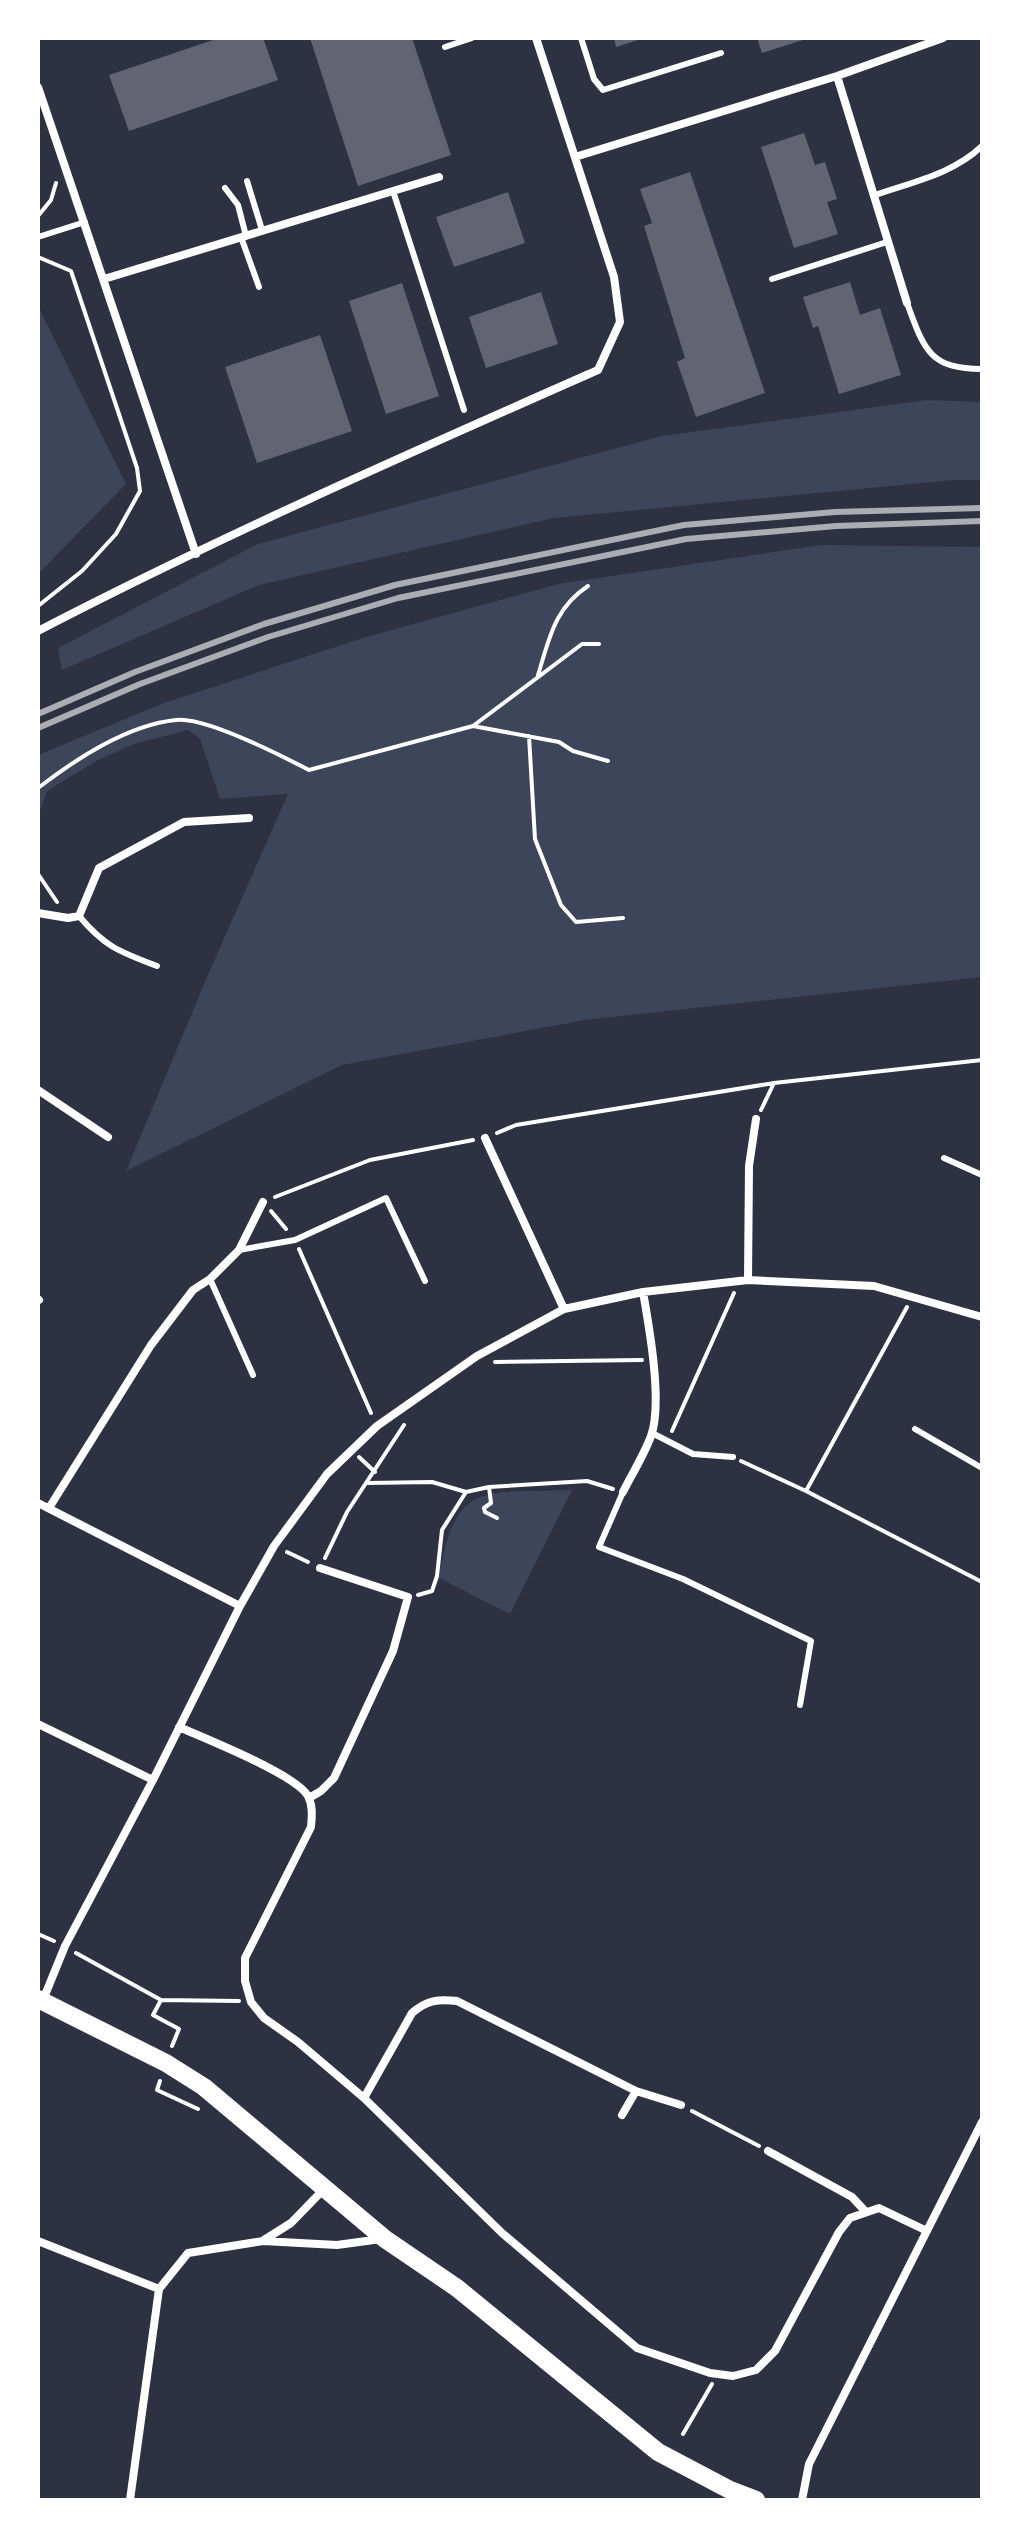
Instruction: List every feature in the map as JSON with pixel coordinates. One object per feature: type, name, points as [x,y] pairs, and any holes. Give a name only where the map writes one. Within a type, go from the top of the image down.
[{"type":"main road","points":[[40,2000],[166,2063],[204,2087],[326,2186],[385,2239],[457,2288],[658,2452],[730,2490],[756,2500]]},
{"type":"street","points":[[38,631],[134,581],[358,476],[598,370],[620,322],[614,277],[536,38]]},
{"type":"street","points":[[575,157],[837,76],[923,41],[943,38]]},
{"type":"street","points":[[837,76],[907,303]]},
{"type":"street","points":[[39,91],[196,554]]},
{"type":"street","points":[[104,279],[439,177]]},
{"type":"street","points":[[38,913],[68,918],[79,916],[99,868],[184,822],[249,818]]},
{"type":"street","points":[[38,1090],[108,1137]]},
{"type":"street","points":[[744,1280],[749,1166],[756,1119]]},
{"type":"street","points":[[485,1138],[564,1309]]},
{"type":"street","points":[[49,1508],[151,1345],[193,1290],[210,1279],[239,1250],[263,1202]]},
{"type":"street","points":[[40,2000],[240,1606],[274,1546],[306,1499],[377,1426],[468,1362],[564,1309],[643,1292],[744,1280],[874,1286],[982,1317]]},
{"type":"street","points":[[623,1492],[652,1433],[655,1383],[643,1292]]},
{"type":"street","points":[[38,1503],[240,1606]]},
{"type":"street","points":[[309,1798],[334,1778],[393,1651],[408,1597],[320,1568]]},
{"type":"street","points":[[38,1724],[153,1780]]},
{"type":"street","points":[[179,1727],[292,1780],[309,1798],[313,1813],[311,1827],[245,1958],[245,1981],[251,2002],[264,2018],[298,2042],[364,2098],[502,2233],[637,2348],[719,2374],[733,2376],[756,2370],[775,2351],[839,2232],[850,2218],[879,2208],[927,2231]]},
{"type":"street","points":[[364,2098],[412,2013],[424,2003],[441,1999],[457,2001],[636,2091],[681,2105]]},
{"type":"street","points":[[622,2115],[636,2091]]},
{"type":"street","points":[[802,2500],[809,2464],[982,2122]]},
{"type":"street","points":[[768,2151],[852,2197],[865,2211]]},
{"type":"street","points":[[263,2241],[291,2223],[326,2186]]},
{"type":"street","points":[[130,2500],[159,2289],[188,2253],[263,2241],[337,2245],[385,2239]]},
{"type":"street","points":[[38,2241],[159,2289]]},
{"type":"lane","points":[[445,47],[472,38]]},
{"type":"lane","points":[[581,38],[594,79],[603,90],[721,53]]},
{"type":"lane","points":[[875,195],[939,173],[969,159],[982,146]]},
{"type":"lane","points":[[247,181],[262,230]]},
{"type":"lane","points":[[225,188],[238,205],[259,287]]},
{"type":"lane","points":[[393,191],[464,410]]},
{"type":"lane","points":[[38,237],[85,222]]},
{"type":"lane","points":[[772,279],[887,242]]},
{"type":"lane","points":[[907,303],[921,339],[936,360],[957,369],[982,369]]},
{"type":"lane","points":[[79,916],[93,933],[114,950],[157,966]]},
{"type":"lane","points":[[944,1158],[982,1175]]},
{"type":"lane","points":[[239,1250],[295,1240],[386,1198],[425,1281]]},
{"type":"lane","points":[[210,1279],[253,1375]]},
{"type":"lane","points":[[915,1429],[982,1468]]},
{"type":"lane","points":[[652,1433],[693,1454],[733,1457]]},
{"type":"lane","points":[[623,1492],[599,1547],[683,1579],[811,1641],[800,1705]]},
{"type":"path","points":[[38,257],[71,271],[137,468],[140,491],[116,534],[82,571],[38,606]]},
{"type":"path","points":[[537,678],[556,616],[588,586]]},
{"type":"path","points":[[38,788],[118,736],[177,719],[198,723],[267,748],[309,770],[473,726],[582,644],[599,644]]},
{"type":"path","points":[[473,726],[559,742],[573,751],[608,761]]},
{"type":"path","points":[[529,736],[535,839],[561,905],[576,922],[623,918]]},
{"type":"path","points":[[38,874],[68,918]]},
{"type":"path","points":[[377,1426],[295,1240],[263,1202],[370,1160],[485,1138],[516,1125],[774,1083],[982,1060]]},
{"type":"path","points":[[756,1119],[774,1083]]},
{"type":"path","points":[[668,1441],[744,1280]]},
{"type":"path","points":[[806,1491],[912,1297]]},
{"type":"path","points":[[468,1362],[653,1359]]},
{"type":"path","points":[[274,1546],[320,1568],[347,1512],[408,1419]]},
{"type":"path","points":[[352,1450],[375,1472]]},
{"type":"path","points":[[733,1457],[982,1582]]},
{"type":"path","points":[[367,1483],[432,1482],[466,1492],[489,1487],[587,1481],[623,1492]]},
{"type":"path","points":[[489,1487],[491,1503],[484,1508],[485,1512],[497,1518]]},
{"type":"path","points":[[408,1597],[432,1591],[437,1576],[442,1530],[466,1492]]},
{"type":"path","points":[[38,1934],[161,2000],[251,2002]]},
{"type":"path","points":[[161,2000],[153,2015],[179,2029],[166,2063]]},
{"type":"path","points":[[681,2105],[768,2151]]},
{"type":"path","points":[[683,2434],[719,2374]]},
{"type":"shaded area","points":[[38,306],[126,484],[38,574]]},
{"type":"shaded area","points":[[927,400],[982,402],[982,480],[954,480],[554,518],[259,585],[62,670],[58,648],[258,544],[662,436]]},
{"type":"shaded area","points":[[821,545],[982,547],[982,977],[585,1020],[342,1065],[126,1171],[288,794],[220,799],[200,739],[188,730],[134,744],[98,760],[47,791],[38,817],[38,755],[164,703],[363,638],[558,584]]},
{"type":"shaded area","points":[[572,1490],[510,1614],[439,1578],[454,1522],[465,1507],[479,1498],[497,1493]]},
{"type":"building","points":[[219,38],[263,38],[278,80],[129,131],[109,75]]},
{"type":"building","points":[[310,38],[412,38],[451,155],[358,186]]},
{"type":"building","points":[[614,38],[640,38],[641,39],[616,47]]},
{"type":"building","points":[[757,38],[806,38],[806,39],[762,53]]},
{"type":"building","points":[[804,133],[815,165],[825,162],[837,199],[827,202],[838,234],[794,248],[761,147]]},
{"type":"building","points":[[690,172],[765,393],[696,417],[677,362],[685,358],[644,226],[652,223],[640,189]]},
{"type":"building","points":[[508,192],[525,243],[454,267],[436,217]]},
{"type":"building","points":[[850,282],[860,315],[880,308],[901,375],[839,394],[818,326],[813,328],[803,297]]},
{"type":"building","points":[[402,283],[439,396],[386,414],[349,301]]},
{"type":"building","points":[[541,292],[558,344],[486,368],[469,317]]},
{"type":"building","points":[[320,335],[352,431],[257,463],[225,367]]},
{"type":"railway","points":[[38,714],[135,672],[264,624],[395,585],[684,525],[835,512],[982,508]]},
{"type":"railway","points":[[38,728],[140,684],[268,637],[398,598],[686,539],[836,526],[982,521]]}]
